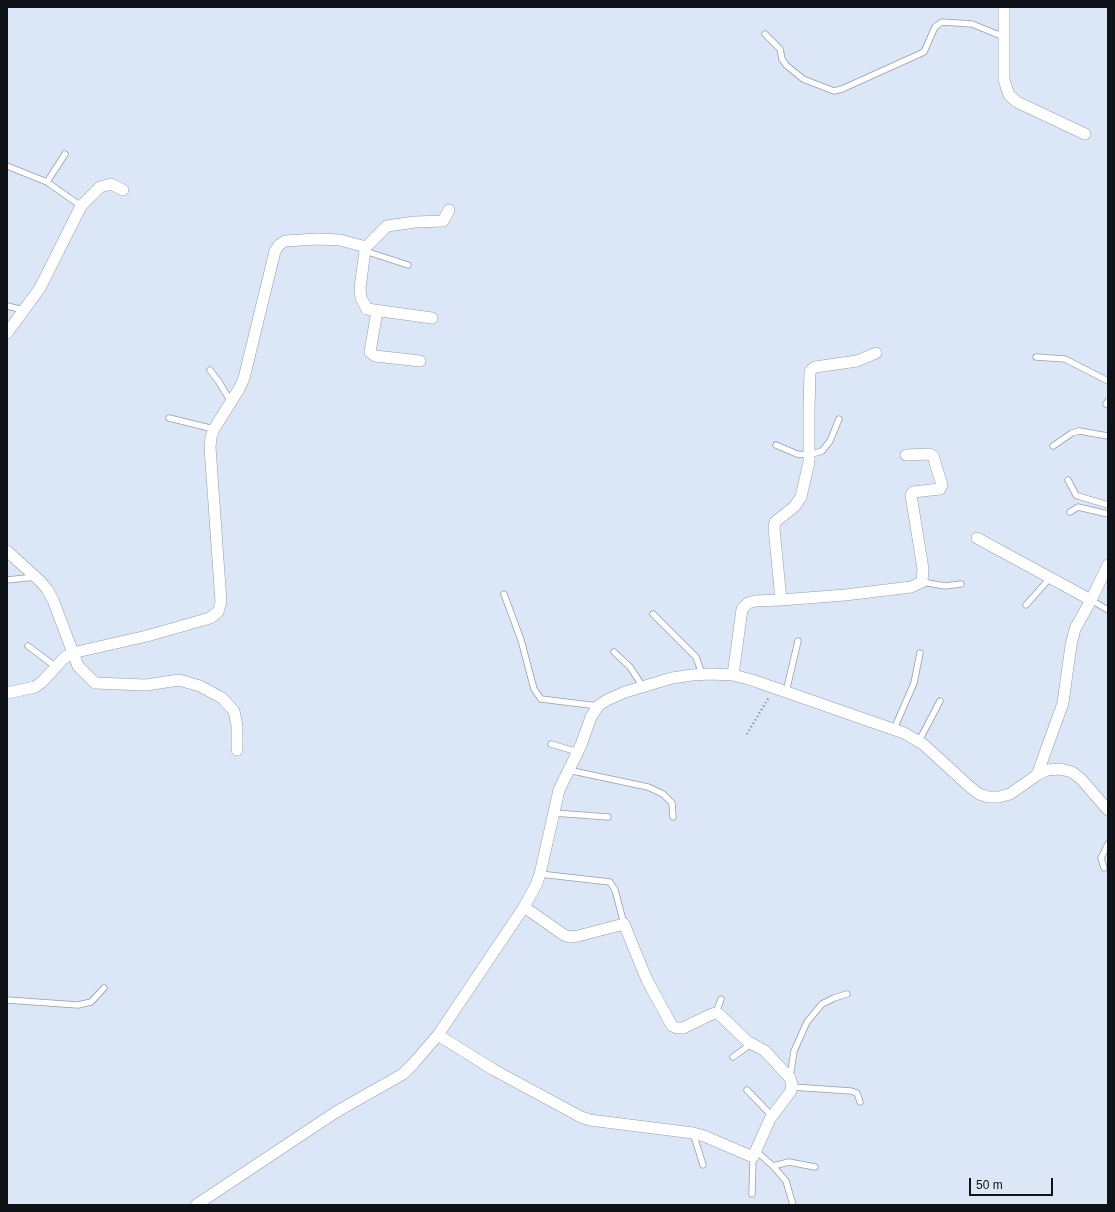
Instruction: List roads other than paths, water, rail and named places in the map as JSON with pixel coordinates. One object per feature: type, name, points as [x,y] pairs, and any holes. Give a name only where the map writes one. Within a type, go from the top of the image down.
[{"type":"street","points":[[1004,7],[1004,80],[1009,95],[1017,102],[1084,134]]},
{"type":"street","points":[[7,333],[40,288],[81,206],[100,187],[111,184],[123,190]]},
{"type":"street","points":[[432,318],[367,309],[361,298],[360,288],[366,249],[387,226],[415,222],[442,222],[449,210]]},
{"type":"street","points":[[7,693],[35,687],[56,668],[64,658],[72,653],[147,636],[210,618],[218,612],[221,602],[210,447],[211,437],[214,429],[244,378],[275,251],[279,245],[285,241],[328,238],[366,249]]},
{"type":"street","points":[[377,311],[370,352],[375,356],[420,361]]},
{"type":"street","points":[[781,600],[774,528],[775,522],[799,502],[801,497],[809,455],[810,372],[815,367],[856,361],[876,353]]},
{"type":"street","points":[[733,675],[742,609],[748,603],[755,600],[781,600],[845,595],[911,587],[922,582],[923,569],[911,495],[913,492],[940,489],[942,485],[933,456],[929,454],[906,455]]},
{"type":"street","points":[[977,538],[1091,600]]},
{"type":"street","points":[[7,550],[47,588],[78,666],[95,683],[146,685],[179,680],[200,686],[222,698],[234,711],[237,726],[237,750]]},
{"type":"street","points":[[1037,775],[1063,703],[1074,629],[1091,600],[1108,565]]},
{"type":"street","points":[[196,1205],[210,1202],[336,1112],[403,1074],[438,1035],[524,907],[540,874],[559,790],[578,752],[591,717],[598,706],[625,692],[672,678],[702,674],[733,675],[752,680],[904,733],[919,741],[979,794],[998,798],[1010,794],[1037,775],[1047,770],[1060,769],[1072,772],[1082,779],[1108,810]]},
{"type":"street","points":[[438,1035],[494,1070],[581,1117],[590,1120],[692,1133],[755,1154],[772,1116],[791,1091],[791,1082],[765,1051],[751,1044],[716,1013],[683,1028],[672,1026],[647,980],[624,924],[570,937],[564,935],[524,907]]},
{"type":"lane","points":[[765,34],[780,49],[782,60],[786,65],[803,79],[834,91],[842,89],[924,52],[935,27],[942,22],[972,24],[1004,37]]},
{"type":"lane","points":[[47,182],[64,154]]},
{"type":"lane","points":[[7,166],[47,182],[81,206]]},
{"type":"lane","points":[[366,249],[408,266]]},
{"type":"lane","points":[[7,306],[24,310]]},
{"type":"lane","points":[[1036,357],[1065,359],[1108,381]]},
{"type":"lane","points":[[210,370],[220,382],[231,402]]},
{"type":"lane","points":[[169,418],[214,429]]},
{"type":"lane","points":[[776,445],[797,454],[809,455],[822,451],[830,441],[839,419]]},
{"type":"lane","points":[[1053,446],[1079,430],[1108,436]]},
{"type":"lane","points":[[1068,480],[1076,495],[1108,505]]},
{"type":"lane","points":[[1070,512],[1078,507],[1108,514]]},
{"type":"lane","points":[[7,580],[36,577]]},
{"type":"lane","points":[[1026,605],[1050,578]]},
{"type":"lane","points":[[922,582],[945,586],[961,584]]},
{"type":"lane","points":[[504,594],[521,640],[534,689],[540,699],[598,706]]},
{"type":"lane","points":[[1091,600],[1108,610]]},
{"type":"lane","points":[[653,614],[696,657],[702,674]]},
{"type":"lane","points":[[786,692],[798,641]]},
{"type":"lane","points":[[28,646],[56,668]]},
{"type":"lane","points":[[614,652],[630,667],[643,687]]},
{"type":"lane","points":[[894,730],[914,683],[920,653]]},
{"type":"lane","points":[[919,741],[940,701]]},
{"type":"lane","points":[[551,744],[578,752]]},
{"type":"lane","points":[[568,770],[648,788],[663,794],[672,803],[673,817]]},
{"type":"lane","points":[[554,813],[608,818]]},
{"type":"lane","points":[[1104,868],[1100,858],[1108,844]]},
{"type":"lane","points":[[540,874],[610,882],[615,890],[624,924]]},
{"type":"lane","points":[[7,1000],[78,1005],[91,1002],[104,988]]},
{"type":"lane","points":[[847,994],[822,1004],[807,1022],[794,1051],[791,1082],[857,1093],[860,1102]]},
{"type":"lane","points":[[716,1013],[721,999]]},
{"type":"lane","points":[[733,1057],[751,1044]]},
{"type":"lane","points":[[747,1090],[772,1116]]},
{"type":"lane","points":[[692,1133],[703,1165]]},
{"type":"lane","points":[[752,1194],[755,1154],[773,1166],[786,1181],[794,1205]]},
{"type":"lane","points":[[773,1166],[789,1162],[815,1167]]}]
